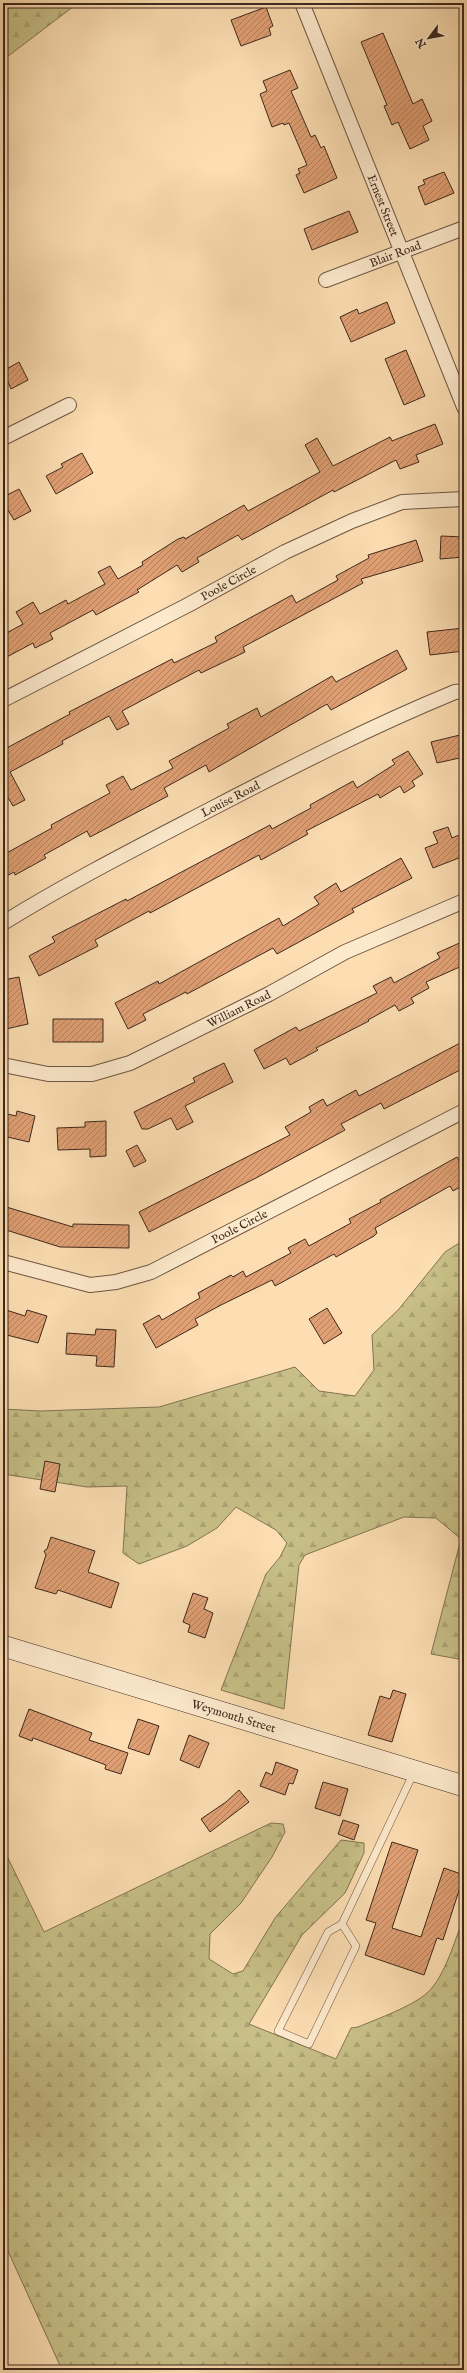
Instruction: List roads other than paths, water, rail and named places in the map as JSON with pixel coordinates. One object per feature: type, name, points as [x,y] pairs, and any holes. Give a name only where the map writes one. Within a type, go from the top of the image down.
[{"type":"main road","name":"Weymouth Street","points":[[3,1646],[464,1786]]},
{"type":"street","name":"Ernest Street","points":[[302,3],[464,407]]},
{"type":"street","name":"Blair Road","points":[[326,280],[464,228]]},
{"type":"street","points":[[3,438],[69,405]]},
{"type":"street","name":"Poole Circle","points":[[3,700],[181,609],[285,552],[352,521],[402,502],[464,499]]},
{"type":"street","name":"Louise Road","points":[[3,923],[108,862],[316,755],[392,718],[455,692],[464,691]]},
{"type":"street","name":"William Road","points":[[3,1065],[48,1074],[92,1074],[130,1063],[269,994],[346,952],[464,901]]},
{"type":"street","name":"Poole Circle","points":[[3,1262],[90,1285],[116,1282],[151,1272],[464,1111]]},
{"type":"lane","points":[[342,1924],[356,1946],[309,2044],[278,2031],[328,1932],[342,1924],[414,1772]]}]
